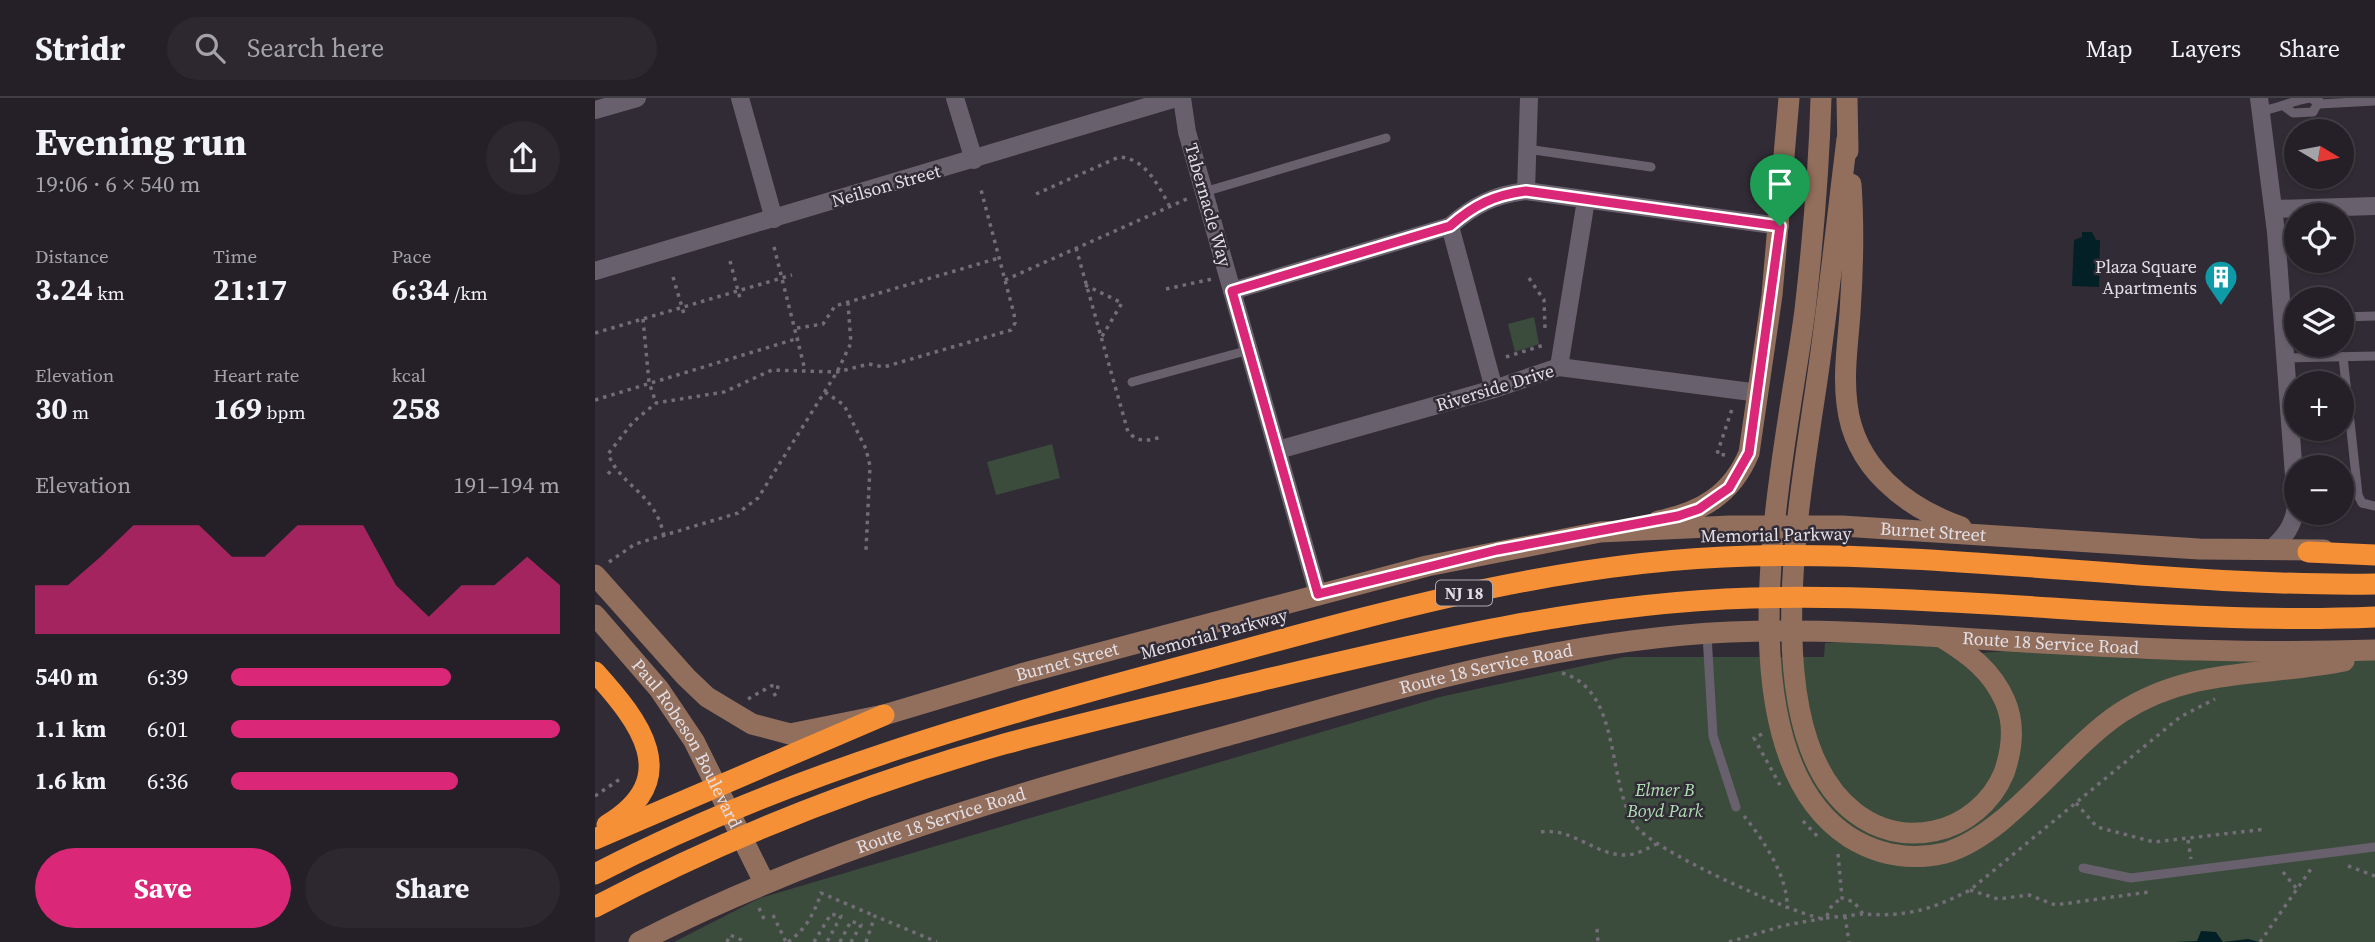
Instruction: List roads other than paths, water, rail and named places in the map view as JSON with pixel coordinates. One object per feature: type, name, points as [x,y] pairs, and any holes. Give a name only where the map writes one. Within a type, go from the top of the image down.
[{"type":"highway","points":[[2308,552],[2375,555]]},
{"type":"highway","name":"Memorial Parkway","points":[[595,874],[750,802],[926,739],[1358,619],[1449,596],[1580,572],[1703,558],[1829,556],[2282,583],[2375,584]]},
{"type":"highway","name":"NJ 18","points":[[595,907],[678,865],[772,824],[855,792],[1003,745],[1395,649],[1562,615],[1678,602],[1785,597],[1951,602],[2197,616],[2375,617]]},
{"type":"highway","points":[[595,672],[642,733],[649,760],[647,777],[635,802],[595,832]]},
{"type":"highway","points":[[595,839],[884,715]]},
{"type":"main road","points":[[1600,533],[1689,513],[1721,494],[1740,472],[1749,453],[1780,226],[1789,98]]},
{"type":"main road","points":[[1821,98],[1810,261],[1775,517],[1770,593],[1771,670],[1777,717],[1805,788],[1830,821],[1870,848],[1891,855],[1924,856],[1955,849],[1987,831],[2090,735],[2152,695],[2217,676],[2303,669],[2375,652]]},
{"type":"main road","points":[[1847,98],[1847,139],[1854,220],[1846,387],[1852,427],[1873,467],[1904,498],[1946,521],[1987,534]]},
{"type":"main road","points":[[1847,139],[1798,522],[1792,604],[1793,674],[1802,717],[1825,777],[1843,803],[1859,816],[1887,829],[1916,834],[1937,831],[1968,817],[1987,801],[2001,778],[2011,741],[2010,716],[2002,694],[1987,673],[1968,654],[1941,637]]},
{"type":"main road","name":"Burnet Street","points":[[600,569],[685,677],[719,706],[741,719],[773,732],[790,734],[884,715],[1021,674],[1474,555],[1600,533],[1766,526],[1987,534],[2269,551],[2308,552],[2375,546]]},
{"type":"main road","name":"Paul Robeson Boulevard","points":[[595,615],[668,703],[712,772],[764,882]]},
{"type":"main road","name":"Route 18 Service Road","points":[[639,942],[764,882],[874,839],[997,800],[1452,675],[1616,641],[1707,633],[1805,632],[2225,651],[2375,652]]},
{"type":"street","points":[[595,110],[637,98]]},
{"type":"street","points":[[740,98],[774,219]]},
{"type":"street","points":[[955,98],[974,160]]},
{"type":"street","name":"Neilson Street","points":[[595,271],[1176,98]]},
{"type":"street","name":"Tabernacle Way","points":[[1182,98],[1187,132],[1318,594]]},
{"type":"street","points":[[1526,191],[1529,98]]},
{"type":"street","points":[[2260,105],[2285,287]]},
{"type":"street","points":[[1230,283],[1450,226],[1472,206],[1499,195],[1526,191],[1780,226]]},
{"type":"street","points":[[1559,367],[1586,200]]},
{"type":"street","points":[[2274,209],[2375,206]]},
{"type":"street","points":[[1450,226],[1460,254],[1494,389]]},
{"type":"street","points":[[2269,551],[2284,536],[2295,511],[2286,358]]},
{"type":"street","name":"Riverside Drive","points":[[1278,450],[1494,389],[1559,367],[1759,393]]},
{"type":"lane","points":[[2260,105],[2284,107],[2292,100],[2311,98],[2319,101],[2375,100]]},
{"type":"lane","points":[[1204,192],[1387,138]]},
{"type":"lane","points":[[1527,149],[1651,167]]},
{"type":"lane","points":[[2354,317],[2375,316]]},
{"type":"lane","points":[[1132,382],[1249,350]]},
{"type":"lane","points":[[2354,357],[2375,356]]},
{"type":"lane","points":[[2286,358],[2343,357],[2358,495],[2363,503],[2375,506]]},
{"type":"lane","points":[[1707,633],[1713,736],[1736,807]]},
{"type":"lane","points":[[2083,868],[2131,878],[2375,847]]},
{"type":"water","points":[[2082,232],[2092,232],[2096,240],[2100,240],[2099,287],[2072,286],[2074,240],[2082,237]]},
{"type":"water","points":[[2201,931],[2216,932],[2223,942],[2175,942],[2197,941]]},
{"type":"water","points":[[2248,939],[2259,942],[2223,942]]},
{"type":"place","name":"Plaza Square Apartments","points":[[2221,307]]},
{"type":"park label","name":"Elmer B Boyd Park","points":[[1665,800]]}]
